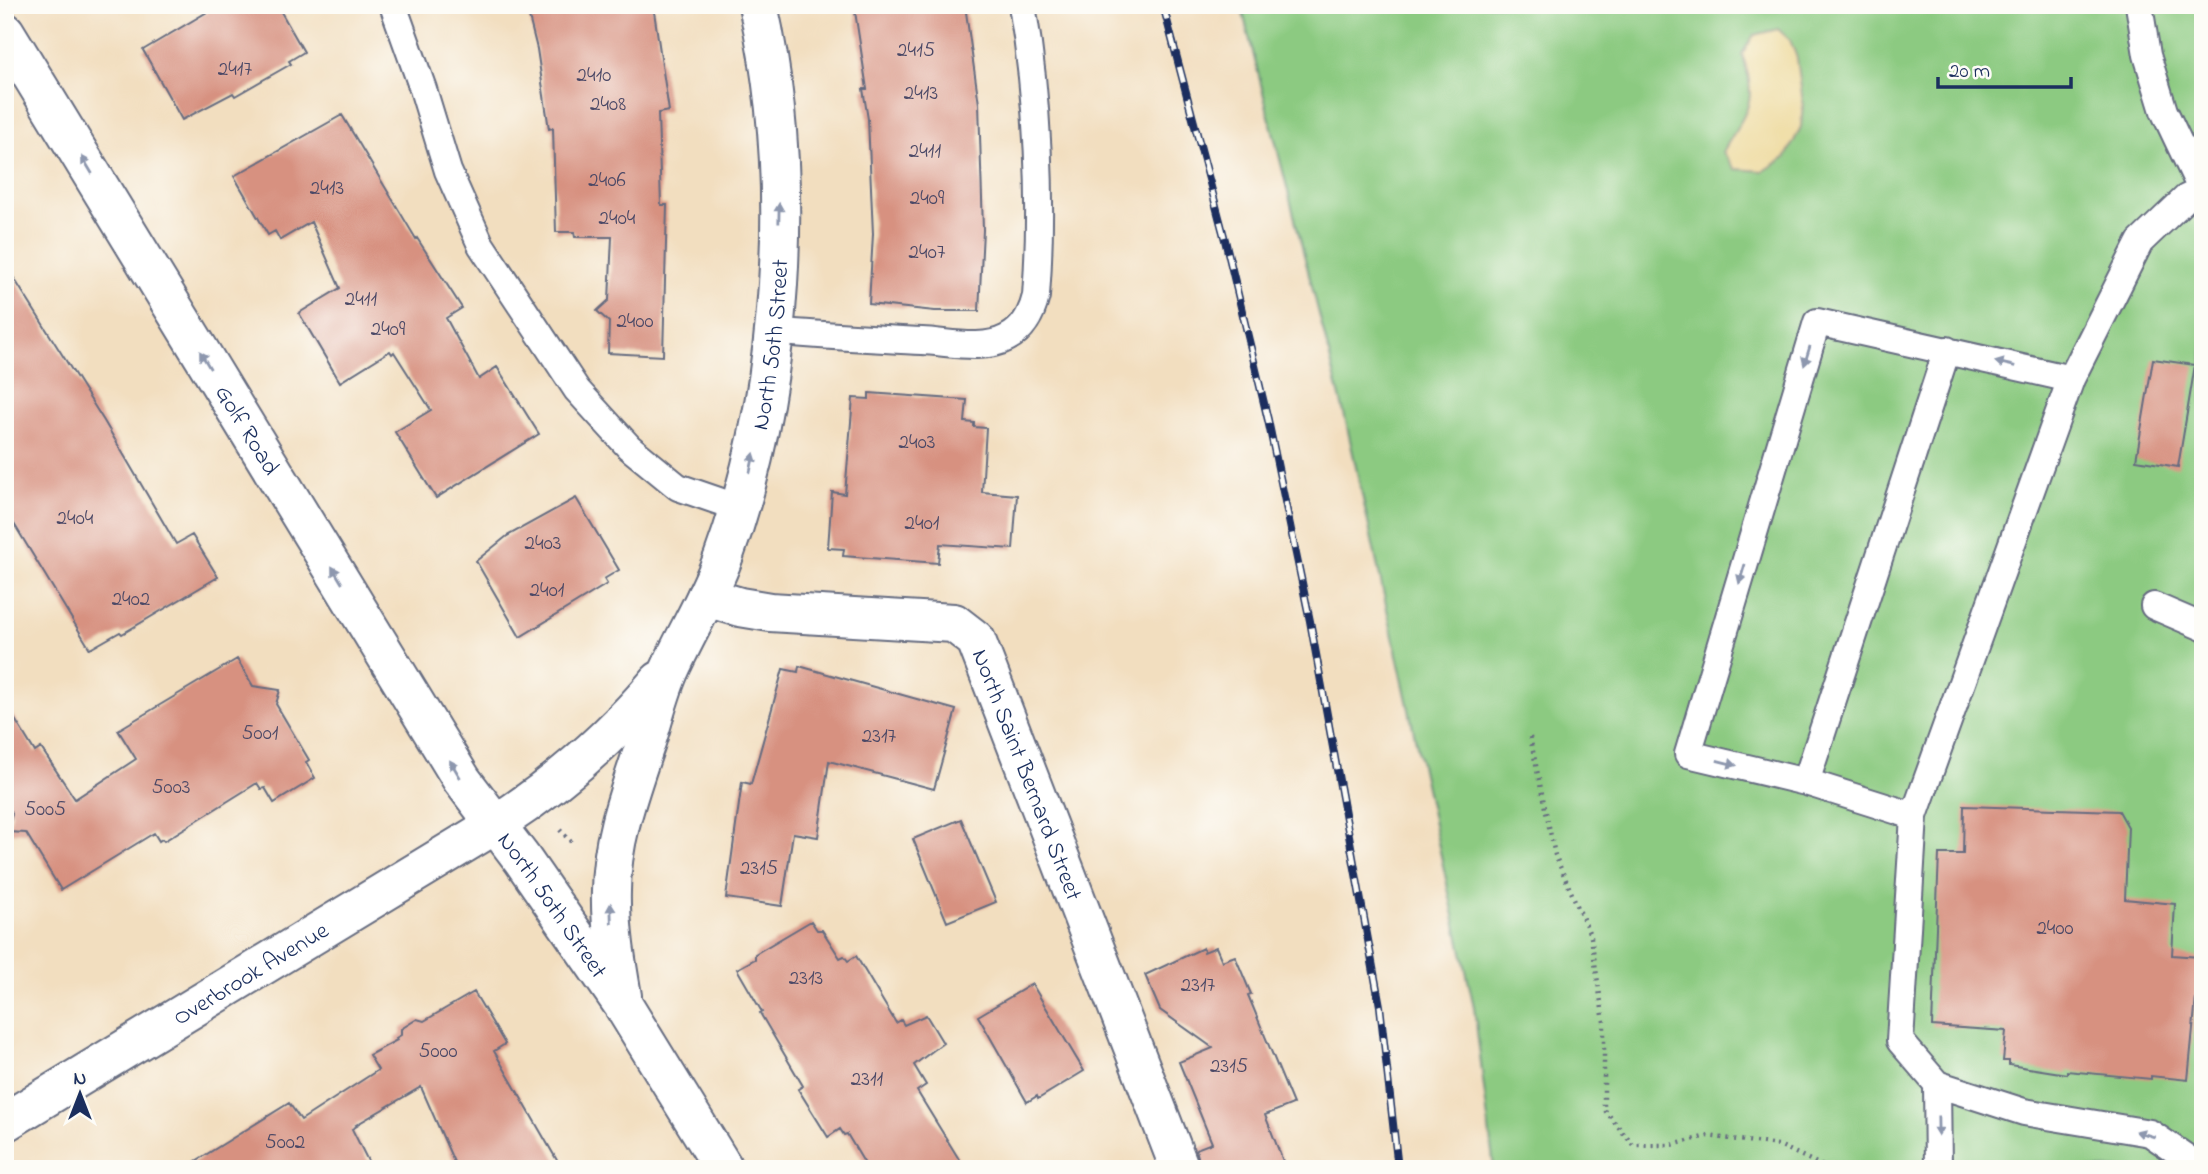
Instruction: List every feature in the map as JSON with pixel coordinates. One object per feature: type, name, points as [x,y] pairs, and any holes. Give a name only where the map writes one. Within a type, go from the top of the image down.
[{"type":"street","name":"North 50th Street","points":[[623,1005],[611,919],[612,867],[617,837],[670,668],[723,558],[739,508],[750,471],[762,410],[773,331],[780,196],[777,133],[758,5]]},
{"type":"street","name":"Golf Road","points":[[5,32],[462,780],[496,824]]},
{"type":"street","name":"North Saint Bernard Street","points":[[706,597],[771,612],[954,623],[976,640],[1180,1169]]},
{"type":"street","name":"North 50th Street","points":[[670,668],[635,710],[595,748],[550,787],[496,824],[623,1005],[724,1169]]},
{"type":"street","name":"Overbrook Avenue","points":[[5,1122],[496,824]]},
{"type":"lane","points":[[393,5],[449,171],[481,246],[577,390],[629,447],[678,486],[739,508]]},
{"type":"lane","points":[[773,331],[976,344],[1005,339],[1017,332],[1026,321],[1036,296],[1037,178],[1022,5]]},
{"type":"lane","points":[[2139,5],[2147,55],[2164,111],[2202,191],[2186,198],[2140,243],[2071,379],[1914,816],[1900,1041],[1937,1084],[2024,1112],[2150,1133],[2203,1169]]},
{"type":"lane","points":[[1914,816],[1806,782],[1688,754],[1817,322],[2071,379]]},
{"type":"lane","points":[[1806,782],[1947,351]]},
{"type":"lane","points":[[2154,606],[2203,627]]},
{"type":"lane","points":[[1937,1084],[1938,1169]]},
{"type":"path","points":[[1530,737],[1555,855],[1591,937],[1604,1022],[1604,1109],[1633,1145],[1672,1145],[1707,1136],[1779,1145],[1829,1169]]},
{"type":"green space","points":[[1241,5],[2203,5],[2203,1169],[1494,1169],[1474,1007],[1345,417]]},
{"type":"sand","points":[[1778,29],[1790,40],[1797,58],[1803,103],[1801,127],[1786,157],[1764,171],[1735,169],[1723,152],[1744,115],[1750,96],[1750,84],[1742,54],[1754,35]]},
{"type":"building","points":[[219,5],[277,5],[304,52],[289,61],[291,64],[235,96],[233,93],[182,120],[143,50]]},
{"type":"building","points":[[526,5],[653,5],[669,111],[658,113],[661,205],[667,205],[663,356],[608,353],[609,322],[597,311],[609,300],[612,237],[575,237],[574,232],[556,232],[553,128],[549,129],[537,49]]},
{"type":"building","points":[[854,5],[965,5],[979,104],[983,230],[979,311],[935,311],[869,304],[873,234],[868,119],[863,89],[867,89]]},
{"type":"building","points":[[342,115],[416,239],[462,308],[446,318],[479,379],[497,367],[539,434],[436,498],[395,432],[431,410],[394,352],[392,354],[390,351],[340,382],[299,313],[340,288],[311,222],[280,240],[275,231],[268,235],[234,176]]},
{"type":"building","points":[[5,264],[104,421],[176,544],[192,535],[218,577],[122,634],[120,632],[90,649],[5,509]]},
{"type":"building","points":[[2153,359],[2195,365],[2178,467],[2136,460]]},
{"type":"building","points":[[869,393],[967,400],[965,422],[974,423],[974,427],[986,428],[982,492],[1017,495],[1013,549],[940,544],[938,563],[843,556],[844,549],[828,548],[832,492],[845,494],[853,398],[869,399]]},
{"type":"building","points":[[576,498],[619,570],[604,579],[607,584],[520,637],[476,561],[507,536]]},
{"type":"building","points":[[237,659],[253,686],[280,690],[276,704],[309,760],[306,762],[315,778],[274,803],[265,788],[261,789],[257,783],[164,841],[159,841],[154,833],[61,890],[26,833],[8,832],[12,813],[5,802],[5,703],[35,752],[41,748],[75,799],[136,759],[118,730]]},
{"type":"building","points":[[799,666],[956,710],[934,789],[829,761],[818,837],[793,833],[782,906],[726,898],[742,782],[751,784],[783,669],[798,672]]},
{"type":"building","points":[[1964,806],[2119,811],[2128,827],[2125,899],[2175,904],[2172,955],[2200,957],[2188,1080],[2067,1071],[2067,1074],[2009,1065],[2009,1061],[2003,1061],[2006,1031],[1932,1026],[1939,854],[1963,854]]},
{"type":"building","points":[[961,819],[996,902],[947,922],[913,839]]},
{"type":"building","points":[[811,921],[817,930],[822,930],[840,958],[844,956],[848,961],[856,956],[896,1023],[901,1020],[904,1025],[926,1015],[943,1043],[914,1065],[926,1085],[917,1091],[965,1169],[868,1169],[847,1134],[844,1135],[840,1129],[828,1137],[798,1089],[803,1086],[737,969],[755,959],[755,954]]},
{"type":"building","points":[[1216,947],[1222,961],[1235,956],[1251,994],[1248,995],[1293,1104],[1265,1115],[1286,1169],[1201,1169],[1196,1149],[1212,1143],[1179,1062],[1213,1048],[1160,1010],[1145,975],[1203,948],[1204,952]]},
{"type":"building","points":[[1032,984],[1084,1071],[1038,1099],[1037,1096],[1027,1102],[978,1016]]},
{"type":"building","points":[[474,992],[505,1044],[494,1051],[562,1169],[457,1169],[421,1087],[352,1129],[372,1169],[183,1169],[289,1103],[301,1120],[378,1070],[369,1055],[397,1040],[401,1029],[417,1019],[424,1021]]},
{"type":"railway","points":[[1163,5],[1225,240],[1268,420],[1310,621],[1380,1006],[1398,1169]]}]
